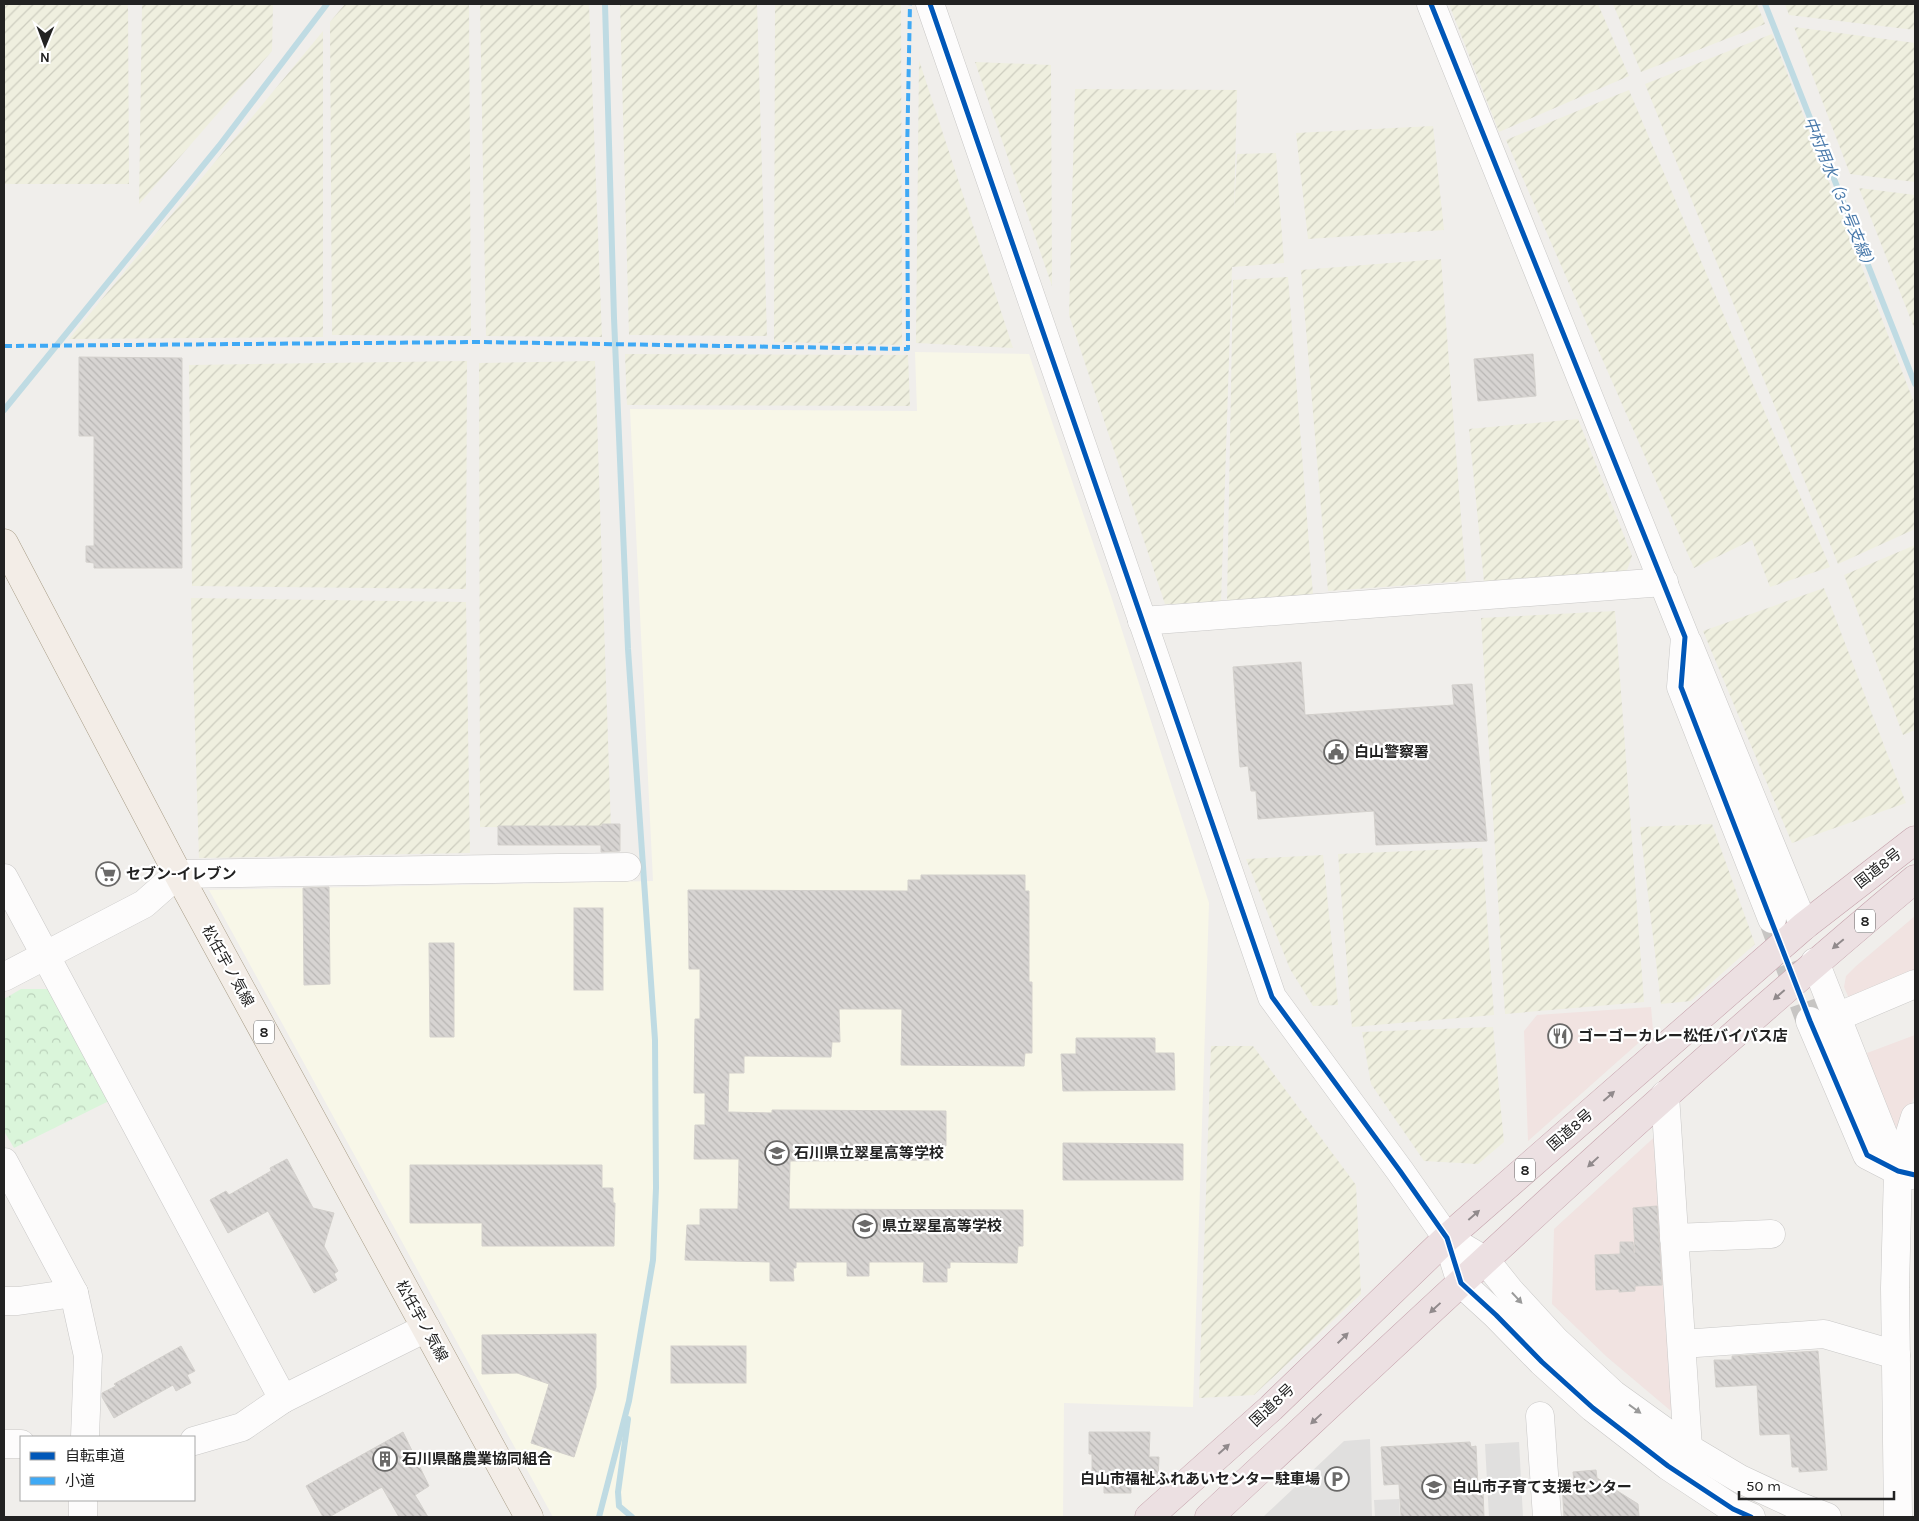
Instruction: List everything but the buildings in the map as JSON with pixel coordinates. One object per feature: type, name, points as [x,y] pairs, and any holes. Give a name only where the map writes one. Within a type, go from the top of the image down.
[{"type":"highway","name":"国道8号","points":[[1149,1517],[1271,1408],[1447,1238],[1804,926],[1915,840]]},
{"type":"highway","name":"国道8号","points":[[1209,1517],[1665,1095],[1815,962],[1915,879]]},
{"type":"main road","name":"松任宇ノ気線","points":[[4,544],[178,874],[529,1517]]},
{"type":"street","points":[[930,4],[1272,997],[1447,1238],[1461,1283],[1496,1315],[1542,1362],[1593,1408],[1735,1515]]},
{"type":"street","points":[[1431,4],[1685,637],[1804,926]]},
{"type":"street","points":[[1142,621],[1664,582]]},
{"type":"street","points":[[1685,637],[1681,686],[1772,919]]},
{"type":"street","points":[[4,977],[144,904],[178,874],[627,866]]},
{"type":"street","points":[[4,878],[284,1399]]},
{"type":"street","points":[[1815,962],[1887,1144],[1906,1171]]},
{"type":"street","points":[[1837,1017],[1915,984]]},
{"type":"street","points":[[1810,1021],[1867,1155],[1906,1171]]},
{"type":"street","points":[[1665,1095],[1688,1448]]},
{"type":"street","points":[[1898,1517],[1906,1390],[1896,1355],[1905,1291],[1906,1171],[1915,1117]]},
{"type":"street","points":[[4,1162],[74,1293],[88,1356],[85,1436]]},
{"type":"street","points":[[1674,1238],[1771,1234]]},
{"type":"street","points":[[1447,1238],[1486,1261],[1554,1340],[1613,1394],[1688,1448],[1740,1479],[1827,1517]]},
{"type":"street","points":[[4,1301],[18,1301],[74,1293]]},
{"type":"street","points":[[195,1441],[242,1426],[284,1399],[426,1328]]},
{"type":"street","points":[[1682,1344],[1824,1334],[1896,1355]]},
{"type":"street","points":[[1540,1416],[1547,1517]]},
{"type":"street","points":[[4,1444],[20,1444]]},
{"type":"street","points":[[83,1501],[83,1517]]},
{"type":"shaded area","name":"石川県立翠星高等学校","points":[[915,352],[1029,354],[1111,596],[1209,903],[1193,1407],[1064,1403],[1063,1517],[553,1517],[209,890],[653,881],[630,409],[917,411]]},
{"type":"shaded area","points":[[1915,916],[1915,975],[1851,1003],[1844,987],[1846,976]]},
{"type":"shaded area","name":"ゴーゴーカレー松任バイパス店","points":[[1651,1007],[1653,1030],[1528,1141],[1524,1031],[1537,1015]]},
{"type":"shaded area","points":[[1915,1035],[1915,1094],[1901,1136],[1882,1101],[1867,1053]]},
{"type":"shaded area","points":[[1660,1132],[1677,1416],[1607,1357],[1552,1304],[1554,1229]]},
{"type":"shaded area","name":"白山市福祉ふれあいセンター駐車場","points":[[1370,1439],[1372,1517],[1263,1517],[1344,1441]]},
{"type":"shaded area","points":[[1519,1442],[1523,1517],[1489,1517],[1485,1444]]},
{"type":"shaded area","points":[[1399,1499],[1400,1517],[1375,1517],[1374,1500]]},
{"type":"green space","points":[[4,4],[128,4],[129,184],[4,184]]},
{"type":"green space","points":[[142,4],[273,4],[272,51],[139,204]]},
{"type":"green space","points":[[345,4],[469,4],[471,336],[332,335],[330,22]]},
{"type":"green space","points":[[480,4],[589,4],[602,337],[486,336]]},
{"type":"green space","points":[[620,4],[757,4],[767,336],[629,335]]},
{"type":"green space","points":[[775,4],[901,4],[902,345],[774,342]]},
{"type":"green space","points":[[1449,4],[1598,4],[1629,76],[1499,132]]},
{"type":"green space","points":[[1613,4],[1757,4],[1765,24],[1641,72]]},
{"type":"green space","points":[[1785,4],[1915,4],[1915,30],[1789,15]]},
{"type":"green space","points":[[1794,27],[1915,43],[1915,182],[1850,174]]},
{"type":"green space","points":[[323,31],[323,337],[69,339]]},
{"type":"green space","points":[[1772,34],[1915,405],[1915,529],[1838,564],[1645,84]]},
{"type":"green space","points":[[919,60],[1013,348],[916,343]]},
{"type":"green space","points":[[975,62],[1051,65],[1052,286]]},
{"type":"green space","points":[[1075,89],[1237,90],[1234,213],[1237,154],[1276,153],[1284,263],[1232,267],[1221,603],[1165,604],[1069,315]]},
{"type":"green space","points":[[1629,90],[1830,567],[1770,587],[1752,540],[1694,568],[1506,140]]},
{"type":"green space","points":[[1433,126],[1444,230],[1308,239],[1296,133]]},
{"type":"green space","points":[[1859,188],[1915,195],[1915,330]]},
{"type":"green space","points":[[1441,259],[1466,581],[1328,591],[1301,270]]},
{"type":"green space","points":[[1288,277],[1313,595],[1227,603],[1233,280]]},
{"type":"green space","points":[[625,354],[908,355],[910,406],[627,405]]},
{"type":"green space","points":[[467,361],[466,589],[192,586],[189,365]]},
{"type":"green space","points":[[595,361],[611,828],[480,827],[479,363]]},
{"type":"green space","points":[[1578,419],[1632,556],[1626,573],[1484,582],[1469,429]]},
{"type":"green space","points":[[1915,545],[1915,730],[1903,735],[1844,575]]},
{"type":"green space","points":[[1824,588],[1906,803],[1792,843],[1703,631]]},
{"type":"green space","points":[[191,598],[466,602],[470,853],[199,858]]},
{"type":"green space","points":[[1615,611],[1644,1002],[1505,1014],[1481,618]]},
{"type":"green space","points":[[1712,824],[1755,944],[1691,1001],[1661,1004],[1640,827]]},
{"type":"green space","points":[[1482,848],[1494,1015],[1352,1027],[1338,854]]},
{"type":"green space","points":[[1323,855],[1338,1005],[1313,1006],[1290,969],[1246,859]]},
{"type":"green space","points":[[21,989],[48,989],[111,1100],[14,1148],[4,1131],[4,999]]},
{"type":"green space","points":[[1493,1027],[1504,1142],[1478,1164],[1424,1161],[1371,1084],[1362,1032]]},
{"type":"green space","points":[[1211,1046],[1253,1046],[1356,1185],[1361,1294],[1254,1395],[1199,1398]]},
{"type":"waterway","points":[[4,410],[219,146],[327,4]]},
{"type":"waterway","points":[[599,1517],[629,1401],[653,1260],[656,1188],[655,1040],[628,649],[614,318],[605,4]]},
{"type":"waterway","name":"中村用水（3-2号支線）","points":[[1765,4],[1915,384]]},
{"type":"waterway","points":[[628,1419],[618,1492],[619,1506],[632,1517]]},
{"type":"tunnel","points":[[1774,924],[1810,1021]]},
{"type":"marked path","points":[[4,346],[481,342],[908,349],[907,155],[910,4]]},
{"type":"cycle path","points":[[930,4],[1272,997],[1447,1238],[1461,1283],[1496,1315],[1542,1362],[1593,1408],[1668,1466],[1733,1509],[1751,1517]]},
{"type":"cycle path","points":[[1431,4],[1685,637],[1681,687],[1810,1021],[1867,1155],[1898,1171],[1915,1175]]},
{"type":"place","name":"白山警察署","points":[[1336,752]]},
{"type":"place","name":"セブン-イレブン","points":[[108,874]]},
{"type":"place","name":"ゴーゴーカレー松任バイパス店","points":[[1560,1036]]},
{"type":"place","name":"石川県立翠星高等学校","points":[[777,1153]]},
{"type":"place","name":"県立翠星高等学校","points":[[865,1226]]},
{"type":"place","name":"石川県酪農業協同組合","points":[[385,1459]]},
{"type":"place","name":"白山市福祉ふれあいセンター駐車場","points":[[1337,1479]]},
{"type":"place","name":"白山市子育て支援センター","points":[[1434,1487]]}]
